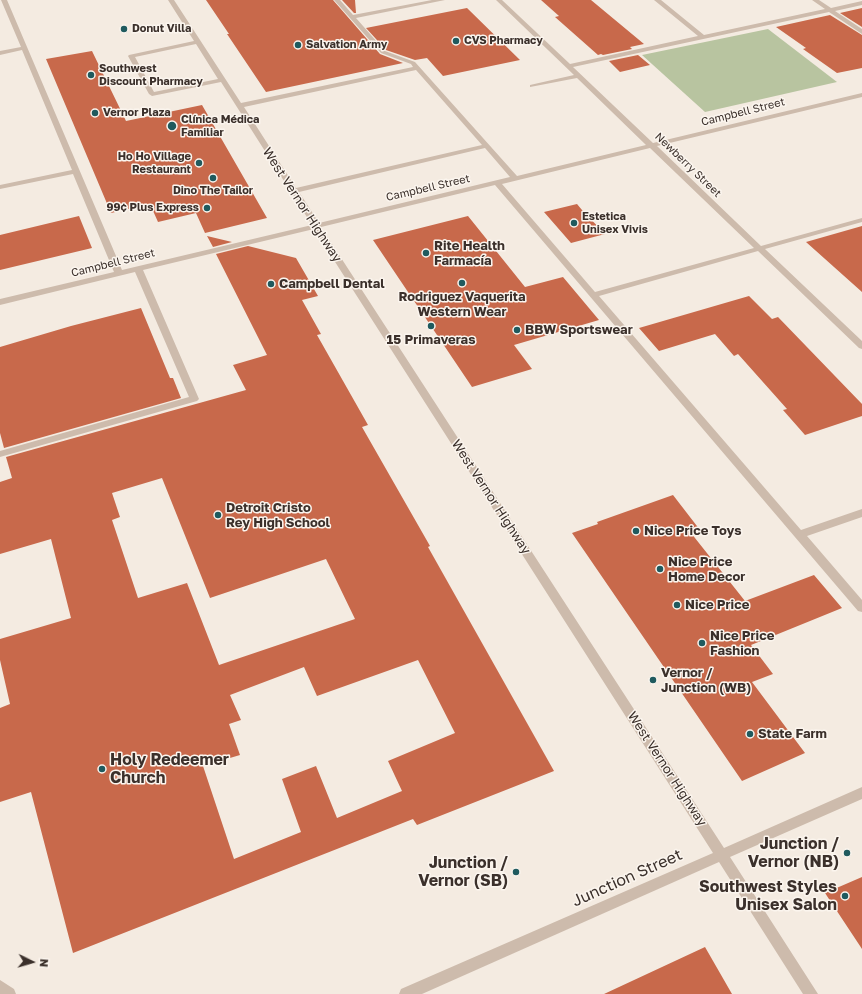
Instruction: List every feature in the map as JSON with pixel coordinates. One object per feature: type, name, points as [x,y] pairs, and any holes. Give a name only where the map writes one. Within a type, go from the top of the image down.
[{"type":"street","points":[[4,0],[119,274]]},
{"type":"street","name":"West Vernor Highway","points":[[171,0],[811,994]]},
{"type":"street","points":[[337,0],[383,52],[413,62],[515,178]]},
{"type":"street","points":[[352,17],[442,0]]},
{"type":"street","name":"Newberry Street","points":[[499,0],[862,346]]},
{"type":"street","points":[[657,0],[703,37]]},
{"type":"street","points":[[815,0],[862,32]]},
{"type":"street","points":[[569,66],[862,3]]},
{"type":"street","points":[[198,42],[130,56],[152,94],[223,80]]},
{"type":"street","points":[[0,53],[24,48]]},
{"type":"street","points":[[239,106],[417,68]]},
{"type":"street","points":[[532,86],[578,76]]},
{"type":"street","name":"Campbell Street","points":[[0,302],[862,95]]},
{"type":"street","points":[[294,192],[486,146]]},
{"type":"street","points":[[0,188],[76,171]]},
{"type":"street","points":[[497,183],[862,608]]},
{"type":"street","points":[[593,295],[862,220]]},
{"type":"street","points":[[0,454],[194,399],[138,269]]},
{"type":"street","points":[[800,536],[862,513]]},
{"type":"street","name":"Junction Street","points":[[406,994],[421,991],[862,793]]},
{"type":"green space","points":[[768,29],[837,82],[705,112],[642,55]]},
{"type":"building","name":"Salvation Army","points":[[206,0],[333,0],[380,54],[403,63],[266,92]]},
{"type":"building","points":[[342,0],[355,0],[356,13],[354,13]]},
{"type":"building","points":[[541,0],[591,0],[644,44],[630,47],[632,49],[598,55],[555,17],[559,16]]},
{"type":"building","name":"CVS Pharmacy","points":[[467,8],[520,60],[443,76],[427,58],[415,60],[386,50],[366,28]]},
{"type":"building","points":[[862,8],[862,27],[840,13]]},
{"type":"building","points":[[830,15],[862,35],[862,68],[837,73],[803,49],[806,48],[776,27]]},
{"type":"building","points":[[92,51],[126,121],[202,105],[267,218],[205,233],[196,213],[158,222],[150,204],[111,213],[46,59]]},
{"type":"building","points":[[638,55],[650,65],[620,72],[609,61]]},
{"type":"building","name":"Estetica Unisex Vivis","points":[[577,204],[605,234],[571,243],[544,212]]},
{"type":"building","points":[[79,216],[92,248],[0,270],[0,235]]},
{"type":"building","points":[[468,216],[525,287],[563,277],[599,320],[514,345],[532,369],[472,387],[373,240]]},
{"type":"building","points":[[862,226],[862,292],[806,242]]},
{"type":"building","points":[[207,236],[232,242],[213,247]]},
{"type":"building","points":[[248,246],[296,258],[318,296],[302,300],[321,334],[317,335],[368,425],[362,427],[430,546],[428,547],[554,771],[417,825],[413,819],[73,953],[31,792],[0,802],[0,708],[10,704],[0,660],[0,639],[71,618],[51,539],[0,554],[0,482],[12,478],[6,457],[246,390],[233,365],[267,355],[216,254]],"holes":[[[162,478],[210,598],[326,559],[355,619],[219,665],[187,583],[138,598],[112,520],[120,517],[112,493]],[[418,660],[455,733],[388,761],[402,791],[337,818],[316,766],[282,779],[301,832],[234,859],[203,766],[240,755],[229,724],[241,720],[230,695],[304,667],[317,696]]]},
{"type":"building","points":[[749,296],[772,319],[778,317],[862,404],[862,416],[805,435],[783,410],[787,409],[738,354],[734,356],[715,334],[659,351],[639,328]]},
{"type":"building","points":[[141,308],[170,378],[173,378],[181,398],[4,448],[0,433],[0,347],[71,326]]},
{"type":"building","points":[[673,495],[700,530],[691,533],[745,601],[814,575],[842,608],[751,645],[773,674],[752,682],[805,753],[742,781],[572,533],[598,524],[597,522]]},
{"type":"building","points":[[862,877],[862,949],[825,893]]},
{"type":"building","points":[[705,947],[732,994],[604,994]]},
{"type":"place","name":"Donut Villa","points":[[124,29]]},
{"type":"place","name":"CVS Pharmacy","points":[[456,41]]},
{"type":"place","name":"Salvation Army","points":[[298,45]]},
{"type":"place","name":"Southwest Discount Pharmacy","points":[[91,75]]},
{"type":"place","name":"Vernor Plaza","points":[[95,113]]},
{"type":"place","name":"Clínica Médica Familiar","points":[[172,126]]},
{"type":"place","name":"Ho Ho Village Restaurant","points":[[199,163]]},
{"type":"place","name":"Dino The Tailor","points":[[213,178]]},
{"type":"place","name":"99¢ Plus Express","points":[[207,208]]},
{"type":"place","name":"Estetica Unisex Vivis","points":[[574,223]]},
{"type":"place","name":"Rite Health Farmacía","points":[[426,253]]},
{"type":"place","name":"Rodriguez Vaquerita Western Wear","points":[[462,283]]},
{"type":"place","name":"Campbell Dental","points":[[271,284]]},
{"type":"place","name":"15 Primaveras","points":[[431,326]]},
{"type":"place","name":"BBW Sportswear","points":[[517,330]]},
{"type":"place","name":"Detroit Cristo Rey High School","points":[[218,515]]},
{"type":"place","name":"Nice Price Toys","points":[[636,531]]},
{"type":"place","name":"Nice Price Home Decor","points":[[660,569]]},
{"type":"place","name":"Nice Price","points":[[677,605]]},
{"type":"place","name":"Nice Price Fashion","points":[[702,643]]},
{"type":"place","name":"Vernor / Junction (WB)","points":[[653,680]]},
{"type":"place","name":"State Farm","points":[[750,734]]},
{"type":"place","name":"Holy Redeemer Church","points":[[102,769]]},
{"type":"place","name":"Junction / Vernor (NB)","points":[[847,853]]},
{"type":"place","name":"Junction / Vernor (SB)","points":[[516,872]]},
{"type":"place","name":"Southwest Styles Unisex Salon","points":[[845,896]]}]
